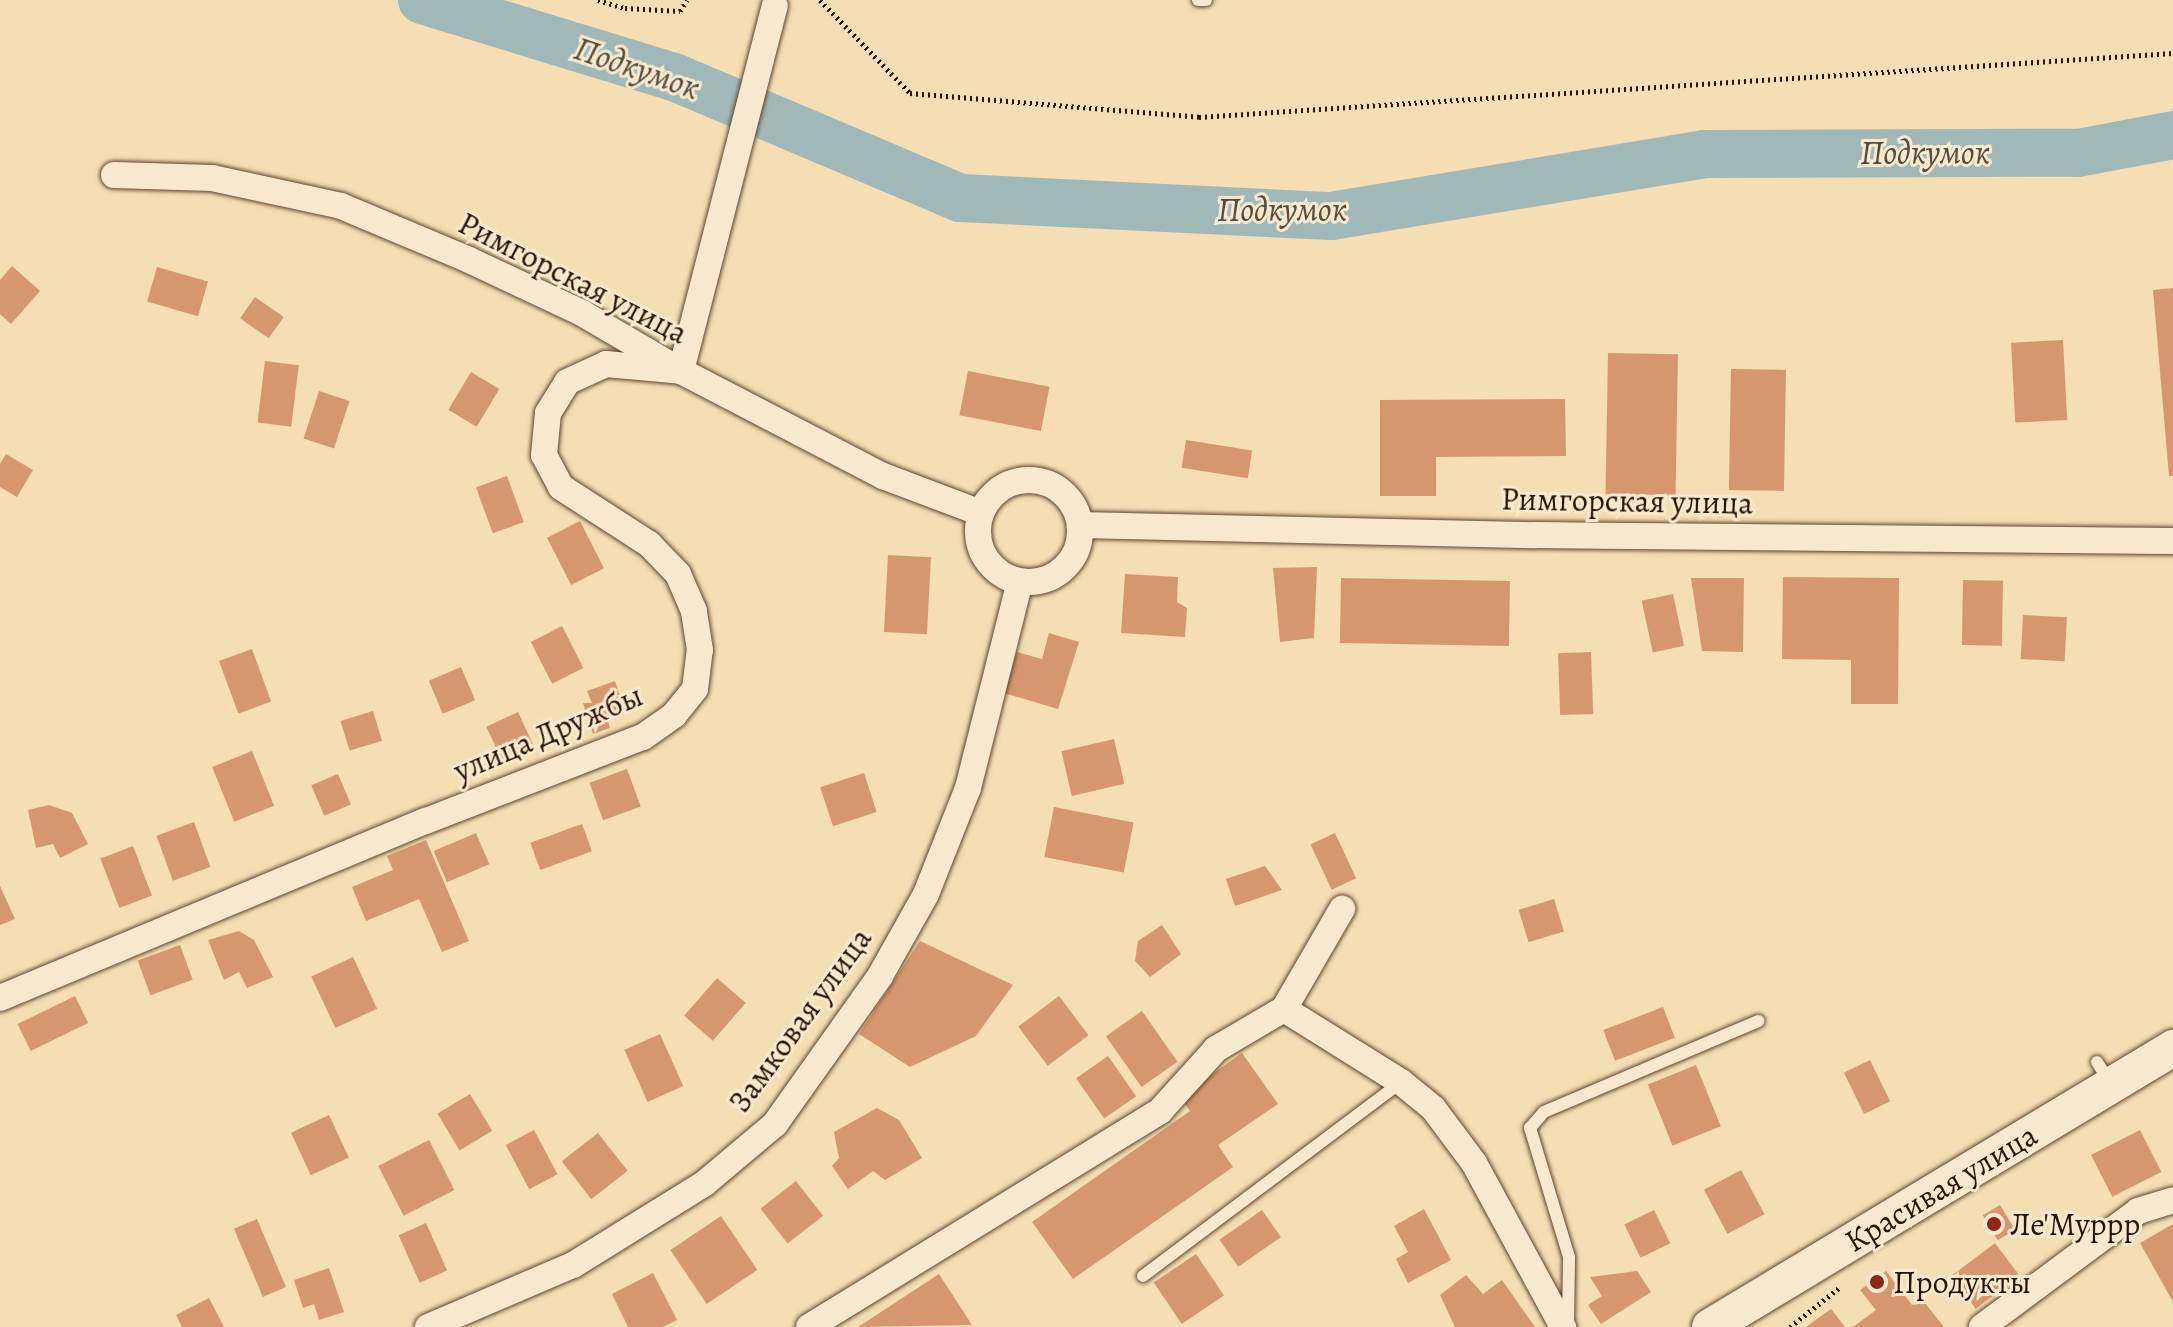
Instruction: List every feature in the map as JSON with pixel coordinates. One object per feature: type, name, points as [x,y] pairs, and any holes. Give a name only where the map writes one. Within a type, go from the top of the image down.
[{"type":"main road","name":"Красивая улица","points":[[1710,1327],[2105,1074],[2173,1048]]},
{"type":"street","points":[[681,371],[777,3]]},
{"type":"street","name":"Римгорская улица","points":[[114,175],[212,178],[341,206],[467,259],[582,313],[681,371],[883,476],[981,513]]},
{"type":"street","name":"улица Дружбы","points":[[0,998],[426,821],[643,737],[674,715],[695,689],[700,650],[694,611],[678,574],[649,544],[561,487],[544,455],[548,413],[567,382],[606,364],[681,371]]},
{"type":"street","points":[[1035,480],[1066,495],[1080,525],[1074,556],[1064,568],[1036,582],[1020,581],[994,568],[984,556],[979,542],[981,513],[989,498],[1002,486],[1035,480]]},
{"type":"street","name":"Римгорская улица","points":[[1080,525],[1534,535],[2173,541]]},
{"type":"street","name":"Замковая улица","points":[[428,1327],[573,1265],[705,1183],[775,1124],[880,976],[926,894],[968,788],[1020,581]]},
{"type":"street","points":[[809,1327],[1160,1111],[1216,1049],[1284,1009],[1342,909]]},
{"type":"street","points":[[1284,1009],[1401,1082],[1433,1108],[1474,1163],[1566,1327]]},
{"type":"street","points":[[1982,1327],[2138,1211],[2173,1200]]},
{"type":"lane","points":[[1198,0],[1206,0]]},
{"type":"lane","points":[[1566,1327],[1569,1257],[1530,1128],[1544,1112],[1758,1021]]},
{"type":"lane","points":[[1143,1276],[1401,1082]]},
{"type":"path","points":[[598,0],[625,8],[680,11],[687,0]]},
{"type":"path","points":[[820,0],[910,93],[1199,117],[2173,53]]},
{"type":"building","points":[[12,266],[40,291],[11,324],[0,314],[0,280]]},
{"type":"building","points":[[157,267],[208,282],[198,316],[147,302]]},
{"type":"building","points":[[2173,288],[2173,476],[2169,476],[2153,290]]},
{"type":"building","points":[[255,297],[284,317],[269,338],[240,318]]},
{"type":"building","points":[[2063,340],[2067,420],[2015,423],[2011,343]]},
{"type":"building","points":[[1608,353],[1678,354],[1676,495],[1606,494]]},
{"type":"building","points":[[265,361],[299,365],[291,427],[257,423]]},
{"type":"building","points":[[1731,369],[1786,370],[1784,491],[1729,490]]},
{"type":"building","points":[[968,371],[1049,387],[1041,431],[959,415]]},
{"type":"building","points":[[471,372],[499,389],[477,427],[448,410]]},
{"type":"building","points":[[319,391],[349,401],[334,448],[304,439]]},
{"type":"building","points":[[1565,399],[1566,456],[1436,457],[1436,496],[1380,496],[1380,400]]},
{"type":"building","points":[[1186,440],[1252,450],[1248,478],[1182,468]]},
{"type":"building","points":[[6,454],[33,470],[17,497],[0,487],[0,464]]},
{"type":"building","points":[[507,476],[524,522],[493,533],[476,487]]},
{"type":"building","points":[[580,521],[604,568],[571,585],[547,538]]},
{"type":"building","points":[[888,555],[931,557],[927,634],[884,632]]},
{"type":"building","points":[[1317,567],[1314,638],[1280,642],[1273,568]]},
{"type":"building","points":[[1125,574],[1178,577],[1177,602],[1187,608],[1185,637],[1121,633]]},
{"type":"building","points":[[1783,577],[1899,578],[1898,704],[1851,704],[1851,660],[1782,659]]},
{"type":"building","points":[[1341,578],[1510,581],[1509,646],[1340,643]]},
{"type":"building","points":[[1691,578],[1744,578],[1743,652],[1702,651]]},
{"type":"building","points":[[1963,580],[2003,581],[2002,646],[1962,645]]},
{"type":"building","points":[[1673,594],[1684,646],[1653,652],[1642,601]]},
{"type":"building","points":[[2023,615],[2067,617],[2065,661],[2021,659]]},
{"type":"building","points":[[562,626],[583,668],[552,684],[531,642]]},
{"type":"building","points":[[1049,633],[1079,642],[1058,709],[1004,693],[1017,652],[1042,659]]},
{"type":"building","points":[[252,649],[271,702],[238,714],[219,661]]},
{"type":"building","points":[[1591,652],[1593,714],[1560,715],[1558,653]]},
{"type":"building","points":[[461,667],[475,700],[443,714],[429,681]]},
{"type":"building","points":[[615,681],[624,709],[606,715],[610,728],[593,734],[583,703],[592,703],[587,691]]},
{"type":"building","points":[[373,711],[382,741],[350,751],[340,721]]},
{"type":"building","points":[[518,712],[534,746],[502,761],[486,727]]},
{"type":"building","points":[[1114,739],[1124,784],[1072,796],[1061,751]]},
{"type":"building","points":[[252,751],[274,806],[234,822],[212,767]]},
{"type":"building","points":[[627,769],[641,807],[603,820],[589,783]]},
{"type":"building","points":[[864,773],[877,812],[833,826],[820,787]]},
{"type":"building","points":[[338,774],[351,804],[324,816],[311,785]]},
{"type":"building","points":[[49,805],[72,813],[88,844],[60,858],[53,844],[36,848],[28,810]]},
{"type":"building","points":[[1054,807],[1134,822],[1124,873],[1044,857]]},
{"type":"building","points":[[194,822],[210,867],[173,881],[156,836]]},
{"type":"building","points":[[582,824],[592,851],[540,870],[530,843]]},
{"type":"building","points":[[476,833],[489,864],[447,882],[434,851]]},
{"type":"building","points":[[1335,833],[1356,878],[1332,890],[1311,844]]},
{"type":"building","points":[[426,840],[469,941],[442,952],[419,899],[366,921],[352,887],[393,870],[387,856]]},
{"type":"building","points":[[133,846],[152,895],[119,908],[100,859]]},
{"type":"building","points":[[1265,866],[1282,890],[1235,906],[1226,879]]},
{"type":"building","points":[[0,886],[15,919],[0,925]]},
{"type":"building","points":[[1554,899],[1564,932],[1529,942],[1519,910]]},
{"type":"building","points":[[1162,925],[1181,954],[1150,977],[1135,961],[1138,941]]},
{"type":"building","points":[[239,931],[254,940],[273,977],[247,988],[239,972],[224,980],[208,940]]},
{"type":"building","points":[[920,941],[1013,985],[976,1036],[910,1067],[859,1034]]},
{"type":"building","points":[[180,945],[193,980],[150,995],[138,960]]},
{"type":"building","points":[[353,957],[377,1009],[335,1028],[311,976]]},
{"type":"building","points":[[717,978],[746,1003],[713,1041],[684,1016]]},
{"type":"building","points":[[75,996],[88,1023],[31,1051],[17,1024]]},
{"type":"building","points":[[1059,996],[1088,1035],[1048,1066],[1018,1027]]},
{"type":"building","points":[[1663,1007],[1675,1038],[1615,1061],[1603,1030]]},
{"type":"building","points":[[1142,1011],[1178,1062],[1142,1087],[1106,1036]]},
{"type":"building","points":[[660,1034],[683,1086],[648,1102],[624,1050]]},
{"type":"building","points":[[1242,1053],[1278,1104],[1218,1145],[1233,1167],[1073,1279],[1032,1222],[1190,1111],[1180,1097]]},
{"type":"building","points":[[1108,1056],[1136,1096],[1104,1119],[1076,1078]]},
{"type":"building","points":[[1870,1060],[1890,1101],[1864,1114],[1844,1073]]},
{"type":"building","points":[[1696,1065],[1721,1126],[1673,1146],[1648,1084]]},
{"type":"building","points":[[470,1094],[492,1131],[460,1150],[437,1114]]},
{"type":"building","points":[[877,1108],[899,1120],[922,1158],[885,1180],[873,1171],[848,1189],[832,1166],[839,1158],[834,1132]]},
{"type":"building","points":[[329,1115],[349,1158],[311,1175],[291,1133]]},
{"type":"building","points":[[534,1130],[557,1174],[529,1189],[506,1145]]},
{"type":"building","points":[[2140,1130],[2161,1172],[2112,1197],[2091,1155]]},
{"type":"building","points":[[598,1133],[628,1171],[591,1199],[562,1161]]},
{"type":"building","points":[[429,1140],[454,1190],[404,1216],[378,1166]]},
{"type":"building","points":[[1741,1170],[1764,1214],[1727,1234],[1704,1190]]},
{"type":"building","points":[[796,1181],[823,1216],[788,1243],[761,1209]]},
{"type":"building","points":[[2000,1205],[2015,1230],[1998,1240],[1983,1215]]},
{"type":"building","points":[[1424,1209],[1451,1260],[1408,1283],[1396,1259],[1408,1252],[1394,1226]]},
{"type":"building","points":[[1262,1210],[1281,1237],[1238,1267],[1219,1240]]},
{"type":"building","points":[[1654,1210],[1670,1243],[1641,1258],[1624,1224]]},
{"type":"building","points":[[721,1216],[757,1270],[707,1304],[670,1250]]},
{"type":"building","points":[[257,1219],[286,1287],[263,1297],[234,1229]]},
{"type":"building","points":[[426,1223],[447,1271],[420,1283],[399,1235]]},
{"type":"building","points":[[2173,1224],[2173,1302],[2140,1243]]},
{"type":"building","points":[[1995,1243],[2020,1276],[1976,1309],[1951,1276]]},
{"type":"building","points":[[1196,1254],[1224,1295],[1182,1324],[1154,1283]]},
{"type":"building","points":[[329,1268],[344,1312],[319,1320],[314,1304],[303,1308],[294,1280]]},
{"type":"building","points":[[1637,1271],[1651,1292],[1601,1324],[1588,1305],[1602,1296],[1590,1277]]},
{"type":"building","points":[[1886,1271],[1912,1305],[1921,1298],[1944,1327],[1853,1327],[1876,1310],[1860,1290]]},
{"type":"building","points":[[653,1273],[677,1320],[663,1327],[628,1327],[612,1294]]},
{"type":"building","points":[[939,1274],[972,1325],[858,1327]]},
{"type":"building","points":[[1466,1275],[1483,1294],[1502,1280],[1535,1327],[1455,1327],[1440,1295]]},
{"type":"building","points":[[209,1298],[224,1327],[182,1327],[176,1315]]},
{"type":"building","points":[[1831,1309],[1845,1327],[1806,1327]]},
{"type":"waterway","name":"Подкумок","points":[[422,0],[674,77],[960,198],[1331,216],[1704,154],[2078,153],[2173,135]]},
{"type":"place","name":"Ле'Муррр","points":[[1994,1224]]},
{"type":"place","name":"Продукты","points":[[1877,1282]]}]
